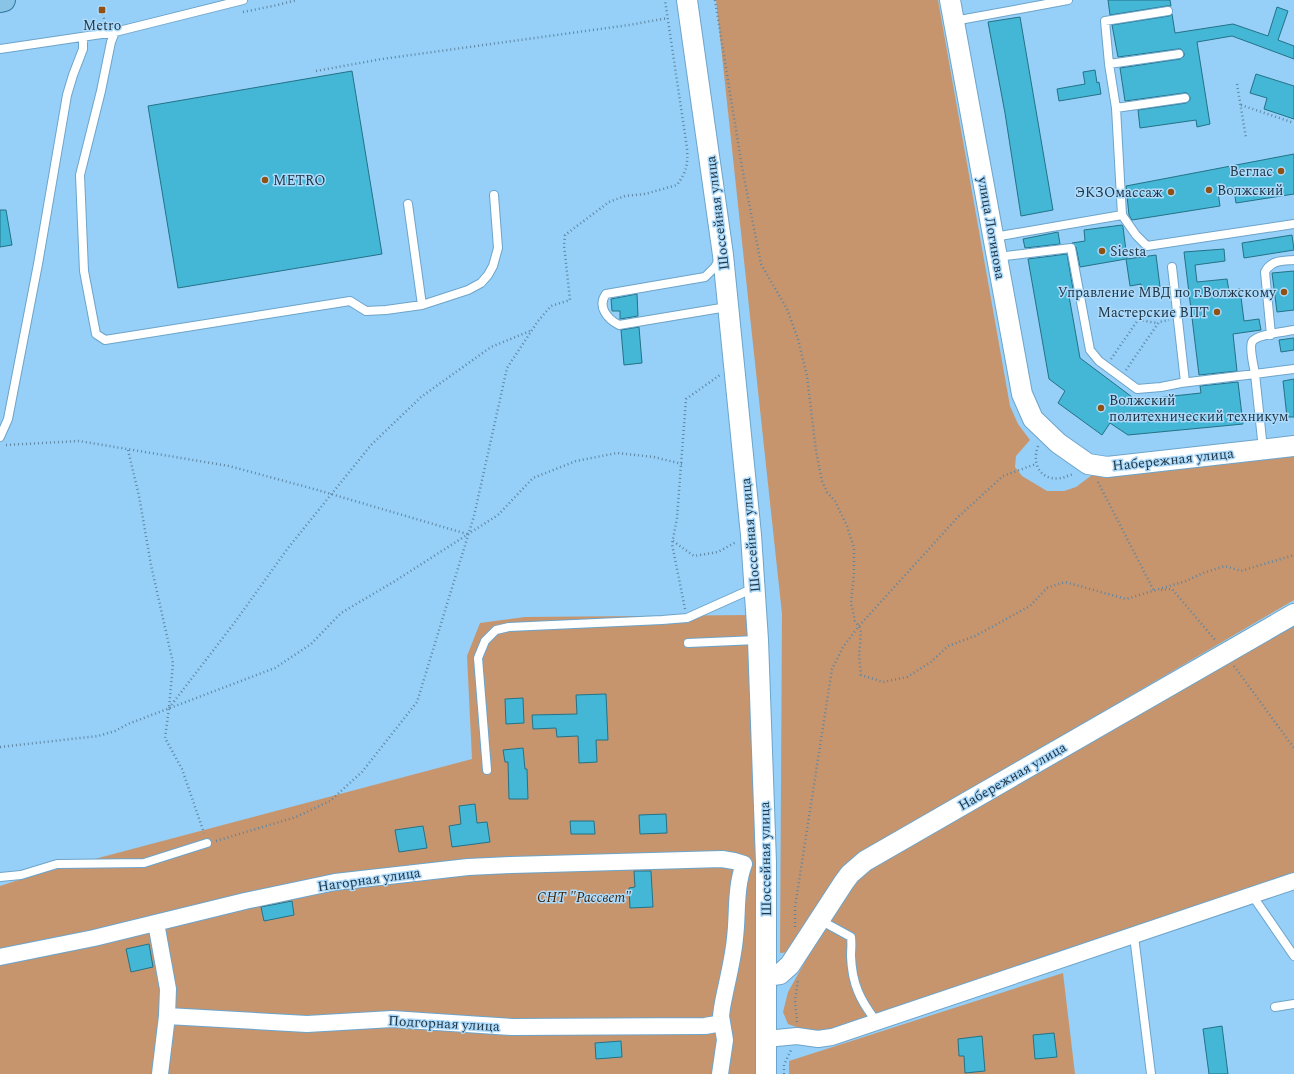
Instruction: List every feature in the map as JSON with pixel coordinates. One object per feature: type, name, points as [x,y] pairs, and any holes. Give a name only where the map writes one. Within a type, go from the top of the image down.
[{"type":"main road","points":[[0,1],[4,0]]},
{"type":"street","name":"Шоссейная улица","points":[[687,0],[723,255],[727,307],[735,365],[755,587],[766,862],[766,1074]]},
{"type":"street","name":"улица Логинова","points":[[950,0],[1022,394],[1033,419],[1058,443]]},
{"type":"street","name":"Набережная улица","points":[[1058,443],[1088,464],[1107,467],[1294,446]]},
{"type":"street","name":"Набережная улица","points":[[766,976],[780,974],[785,971],[844,882],[850,874],[865,861],[1294,614]]},
{"type":"street","name":"Нагорная улица","points":[[0,957],[94,938],[245,901],[335,882],[468,867],[511,864],[722,859],[744,864],[752,862],[766,862]]},
{"type":"street","points":[[720,1074],[725,1040],[722,1023],[722,1008],[735,941],[738,915],[737,889],[744,864]]},
{"type":"street","points":[[766,1039],[797,1036],[818,1039],[832,1037],[1294,881]]},
{"type":"street","points":[[156,923],[168,989],[167,1016],[160,1074]]},
{"type":"street","name":"Подгорная улица","points":[[167,1016],[307,1024],[392,1019],[512,1027],[705,1026],[722,1023]]},
{"type":"lane","points":[[0,49],[83,38],[115,32],[243,0]]},
{"type":"lane","points":[[954,21],[1068,0]]},
{"type":"lane","points":[[1168,11],[1105,21],[1109,64],[1116,108],[1122,215],[1136,235],[1147,246],[1294,224]]},
{"type":"lane","points":[[115,32],[111,42],[101,91],[80,175],[84,271],[96,334],[105,340],[350,301],[366,311],[386,310],[422,305],[468,290],[481,283],[488,276],[493,266],[498,248],[494,195]]},
{"type":"lane","points":[[0,437],[8,419],[38,264],[68,95],[73,75],[83,49],[83,38]]},
{"type":"lane","points":[[1109,64],[1179,54]]},
{"type":"lane","points":[[1116,108],[1185,98]]},
{"type":"lane","points":[[408,204],[422,305]]},
{"type":"lane","points":[[994,237],[1122,215]]},
{"type":"lane","points":[[998,257],[1071,248],[1090,350],[1099,361],[1137,389],[1294,369]]},
{"type":"lane","points":[[723,255],[705,278],[606,294],[603,298],[603,305],[604,312],[619,325],[727,307]]},
{"type":"lane","points":[[1271,334],[1265,272],[1268,266],[1273,263],[1294,260]]},
{"type":"lane","points":[[1172,267],[1186,382]]},
{"type":"lane","points":[[1263,449],[1251,348],[1252,342],[1255,338],[1261,336],[1294,330]]},
{"type":"lane","points":[[487,770],[478,658],[485,641],[496,630],[509,626],[655,621],[687,618],[755,587]]},
{"type":"lane","points":[[688,643],[758,640]]},
{"type":"lane","points":[[0,877],[21,875],[57,864],[144,863],[207,843]]},
{"type":"lane","points":[[1252,895],[1294,956]]},
{"type":"lane","points":[[820,920],[851,937],[851,956],[856,989],[863,1003],[876,1021]]},
{"type":"lane","points":[[1134,936],[1151,1074]]},
{"type":"lane","points":[[1275,1006],[1294,1004]]},
{"type":"path","points":[[128,450],[139,496],[151,564],[172,663],[165,738],[182,769],[207,843],[296,817],[330,801],[362,772],[417,702],[467,534],[474,516],[507,368],[531,330],[551,306],[570,300],[564,245],[565,235],[608,202],[624,196],[645,194],[677,185],[684,176],[688,161],[665,0]]},
{"type":"path","points":[[715,0],[742,167],[761,264],[787,309],[798,339],[807,376],[816,451],[822,481],[827,492],[835,501],[847,526],[854,548],[854,573],[851,603],[855,621],[861,632],[859,656],[861,675],[883,682],[907,677],[931,662],[948,646],[975,636],[999,623],[1030,606],[1047,588],[1065,582],[1126,598],[1186,581],[1203,573],[1225,566],[1241,571],[1294,555]]},
{"type":"path","points":[[316,71],[382,59],[668,18]]},
{"type":"path","points":[[1237,84],[1246,138]]},
{"type":"path","points":[[1241,105],[1294,123]]},
{"type":"path","points":[[1107,366],[1138,320],[1158,323],[1178,319]]},
{"type":"path","points":[[1121,377],[1158,323]]},
{"type":"path","points":[[169,708],[235,622],[288,548],[371,445],[421,397],[491,347],[531,330]]},
{"type":"path","points":[[687,618],[672,544],[677,518],[686,399],[735,365]]},
{"type":"path","points":[[0,445],[79,441],[230,466],[332,494],[467,534]]},
{"type":"path","points":[[1039,446],[1036,454],[1036,464],[1041,473],[1047,477],[1061,479],[1067,476],[1074,469]]},
{"type":"path","points":[[0,747],[98,736],[115,731],[128,724],[275,668],[311,644],[341,613],[395,581],[498,515],[533,478],[576,461],[617,453],[654,457],[682,464]]},
{"type":"path","points":[[784,1074],[784,1065],[797,1036],[798,1027],[794,1000],[798,975],[794,923],[795,907],[832,669],[843,647],[859,626],[956,518],[1002,476],[1036,464]]},
{"type":"path","points":[[1096,480],[1154,591]]},
{"type":"path","points":[[673,541],[694,556],[718,552],[751,535]]},
{"type":"path","points":[[1154,591],[1172,589],[1208,631],[1294,748]]},
{"type":"green space","points":[[716,0],[938,0],[1010,406],[1018,424],[1030,440],[1016,456],[1015,467],[1022,476],[1047,491],[1064,491],[1076,487],[1096,472],[1294,453],[1294,600],[858,855],[792,952],[780,953],[782,614]]},
{"type":"green space","name":"СНТ \"Рассвет\"","points":[[751,615],[763,1074],[0,1074],[0,886],[34,875],[472,759],[467,656],[480,623],[525,617]]},
{"type":"green space","points":[[1294,625],[1294,875],[833,1028],[813,1033],[788,1024],[783,1012],[788,992],[838,903],[860,874]]},
{"type":"green space","points":[[1063,973],[1075,1074],[789,1074],[789,1061]]},
{"type":"building","points":[[1108,0],[1170,0],[1171,6],[1110,15]]},
{"type":"building","points":[[1277,7],[1288,11],[1278,40],[1294,46],[1294,59],[1232,36],[1197,42],[1210,124],[1197,127],[1196,120],[1140,128],[1138,110],[1186,103],[1190,100],[1190,97],[1187,93],[1184,93],[1125,101],[1120,68],[1180,59],[1184,56],[1184,53],[1181,49],[1178,49],[1118,57],[1112,25],[1169,16],[1172,14],[1175,33],[1233,24],[1268,36]]},
{"type":"building","points":[[1020,17],[1053,210],[1021,216],[1005,113],[988,22]]},
{"type":"building","points":[[1095,70],[1097,83],[1099,82],[1101,94],[1059,101],[1057,89],[1085,84],[1083,72]]},
{"type":"building","name":"METRO","points":[[352,71],[382,254],[178,288],[148,106]]},
{"type":"building","points":[[1256,74],[1294,86],[1294,119],[1264,109],[1267,98],[1250,93]]},
{"type":"building","name":"Волжский","points":[[1294,154],[1294,194],[1236,203],[1234,190],[1218,192],[1220,206],[1132,220],[1129,215],[1126,186]]},
{"type":"building","points":[[0,210],[6,210],[12,245],[0,247]]},
{"type":"building","name":"Siesta","points":[[1122,225],[1127,259],[1156,255],[1160,287],[1142,290],[1141,284],[1130,286],[1126,259],[1080,267],[1076,247],[1072,243],[1085,241],[1084,230]]},
{"type":"building","points":[[1058,232],[1060,244],[1025,248],[1023,239]]},
{"type":"building","points":[[1292,235],[1294,250],[1244,258],[1242,243]]},
{"type":"building","name":"Мастерские ВПТ","points":[[1224,249],[1225,261],[1195,265],[1197,282],[1227,279],[1229,291],[1240,289],[1244,321],[1259,319],[1261,330],[1233,334],[1237,371],[1199,375],[1184,252]]},
{"type":"building","points":[[1067,254],[1074,295],[1069,296],[1080,358],[1136,400],[1201,393],[1200,386],[1238,382],[1243,424],[1128,435],[1110,423],[1102,435],[1058,403],[1065,391],[1049,379],[1028,259]]},
{"type":"building","name":"Управление МВД по г.Волжскому","points":[[1294,271],[1294,310],[1277,312],[1272,273]]},
{"type":"building","points":[[637,294],[638,316],[620,319],[620,311],[612,311],[611,299]]},
{"type":"building","points":[[639,327],[642,363],[624,365],[621,330]]},
{"type":"building","points":[[1294,338],[1294,350],[1281,352],[1279,340]]},
{"type":"building","points":[[1294,379],[1294,417],[1287,417],[1283,381]]},
{"type":"building","points":[[606,694],[608,740],[596,740],[597,762],[579,763],[578,736],[557,737],[556,728],[533,729],[532,715],[577,714],[576,695]]},
{"type":"building","points":[[523,698],[524,723],[506,724],[505,699]]},
{"type":"building","points":[[523,748],[525,769],[527,769],[528,799],[509,799],[508,762],[505,762],[503,750]]},
{"type":"building","points":[[475,804],[477,823],[487,822],[490,842],[452,847],[449,826],[461,824],[459,806]]},
{"type":"building","points":[[666,814],[667,833],[640,834],[639,815]]},
{"type":"building","points":[[570,821],[594,821],[595,834],[571,834]]},
{"type":"building","points":[[423,826],[427,848],[399,852],[395,830]]},
{"type":"building","points":[[634,871],[651,871],[653,907],[630,908],[629,888],[635,887]]},
{"type":"building","points":[[292,901],[294,915],[264,921],[261,907]]},
{"type":"building","points":[[149,944],[153,967],[131,972],[126,949]]},
{"type":"building","points":[[1222,1026],[1228,1074],[1209,1074],[1203,1029]]},
{"type":"building","points":[[1054,1033],[1057,1057],[1035,1059],[1033,1035]]},
{"type":"building","points":[[982,1036],[985,1071],[965,1073],[964,1056],[959,1056],[958,1039]]},
{"type":"building","points":[[621,1041],[622,1057],[596,1059],[595,1043]]},
{"type":"place","name":"Metro","points":[[102,10]]},
{"type":"place","name":"Веглас","points":[[1281,171]]},
{"type":"place","name":"METRO","points":[[265,180]]},
{"type":"place","name":"Волжский","points":[[1209,190]]},
{"type":"place","name":"ЭКЗОмассаж","points":[[1171,192]]},
{"type":"place","name":"Siesta","points":[[1102,251]]},
{"type":"place","name":"Управление МВД по г.Волжскому","points":[[1284,292]]},
{"type":"place","name":"Мастерские ВПТ","points":[[1217,312]]},
{"type":"place","name":"Волжский политехнический техникум","points":[[1101,408]]}]
